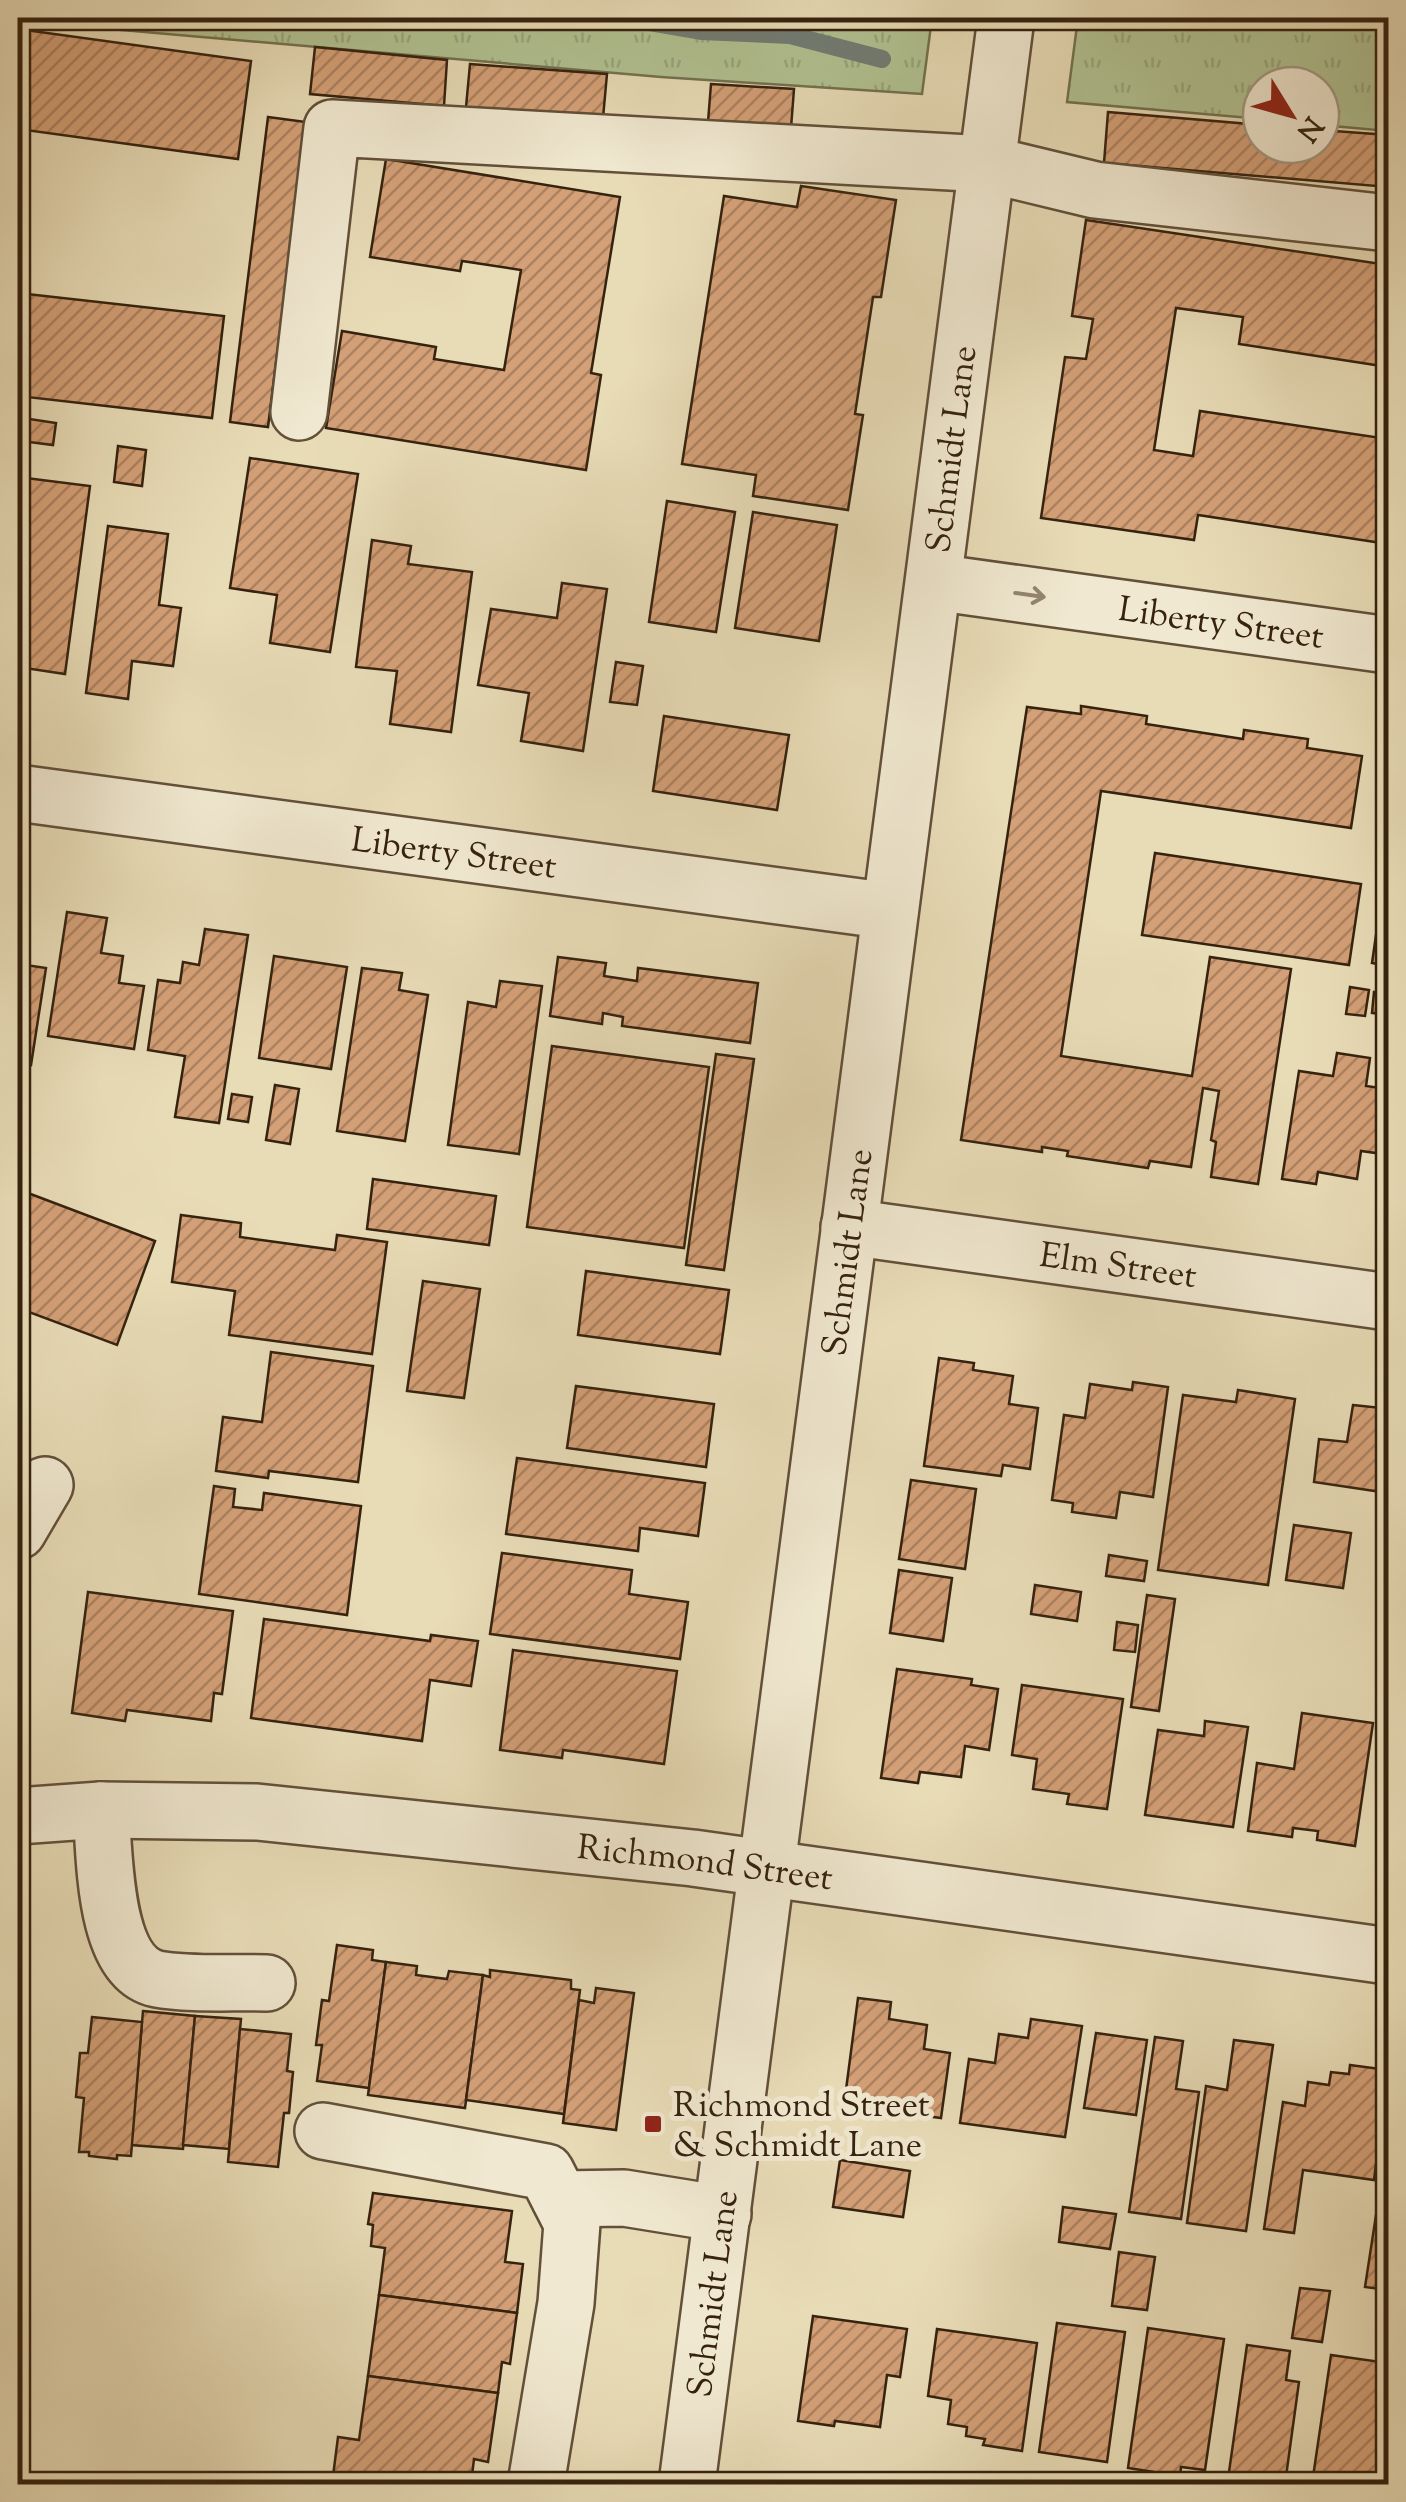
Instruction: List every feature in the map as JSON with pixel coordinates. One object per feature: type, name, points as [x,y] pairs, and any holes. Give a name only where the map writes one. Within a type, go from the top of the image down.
[{"type":"street","name":"Schmidt Lane","points":[[687,2484],[1006,18]]},
{"type":"street","points":[[300,412],[332,128],[987,164],[1095,190],[1388,223]]},
{"type":"street","name":"Liberty Street","points":[[934,582],[1388,645]]},
{"type":"street","name":"Liberty Street","points":[[18,793],[890,911]]},
{"type":"street","name":"Elm Street","points":[[849,1227],[1388,1302]]},
{"type":"street","points":[[18,1531],[45,1485]]},
{"type":"street","points":[[102,1810],[110,1923],[129,1959],[153,1978],[267,1983]]},
{"type":"street","name":"Richmond Street","points":[[18,1816],[102,1810],[257,1812],[766,1868],[1388,1956]]},
{"type":"street","points":[[323,2131],[546,2172],[572,2224],[566,2302],[536,2484]]},
{"type":"street","points":[[560,2199],[624,2198],[722,2214]]},
{"type":"green space","points":[[18,18],[932,18],[922,94],[661,77]]},
{"type":"green space","points":[[1078,18],[1388,18],[1388,131],[1341,127],[1341,65],[1241,65],[1241,117],[1067,102]]},
{"type":"building","points":[[18,29],[251,61],[238,159],[18,129]]},
{"type":"building","points":[[315,47],[447,60],[444,106],[310,94]]},
{"type":"building","points":[[470,64],[607,74],[603,118],[466,107]]},
{"type":"building","points":[[711,84],[794,89],[791,128],[708,122]]},
{"type":"building","points":[[1108,112],[1241,123],[1241,165],[1341,165],[1341,131],[1388,135],[1388,187],[1104,163]]},
{"type":"building","points":[[268,117],[306,122],[268,427],[230,422]]},
{"type":"building","points":[[386,159],[620,197],[591,373],[601,375],[586,470],[326,428],[342,331],[436,347],[434,359],[504,370],[521,270],[462,261],[460,271],[370,257]]},
{"type":"building","points":[[801,186],[896,200],[881,297],[873,297],[855,414],[863,415],[848,510],[753,496],[756,475],[682,464],[724,196],[797,207]]},
{"type":"building","points":[[1086,220],[1388,265],[1388,367],[1239,344],[1243,317],[1176,308],[1154,450],[1193,456],[1200,411],[1388,439],[1388,544],[1198,515],[1194,540],[1041,518],[1065,357],[1086,359],[1093,319],[1072,316]]},
{"type":"building","points":[[18,293],[224,316],[212,418],[18,396]]},
{"type":"building","points":[[23,418],[56,423],[53,445],[21,441]]},
{"type":"building","points":[[118,446],[146,450],[142,486],[114,482]]},
{"type":"building","points":[[250,458],[358,474],[330,652],[270,643],[277,595],[230,588]]},
{"type":"building","points":[[18,477],[90,486],[65,674],[18,667]]},
{"type":"building","points":[[667,501],[735,512],[716,632],[649,622]]},
{"type":"building","points":[[753,512],[837,525],[819,641],[735,628]]},
{"type":"building","points":[[108,526],[168,534],[159,605],[181,608],[173,666],[132,661],[128,699],[86,693]]},
{"type":"building","points":[[372,540],[411,546],[408,564],[472,572],[451,732],[390,724],[397,671],[356,667]]},
{"type":"building","points":[[562,583],[607,589],[583,751],[521,741],[529,693],[478,685],[491,609],[557,618]]},
{"type":"building","points":[[616,662],[643,666],[637,705],[610,702]]},
{"type":"building","points":[[1081,706],[1147,716],[1146,724],[1243,739],[1244,730],[1308,739],[1307,748],[1362,756],[1351,828],[1101,791],[1061,1056],[1192,1076],[1210,957],[1291,969],[1258,1184],[1211,1177],[1216,1142],[1211,1140],[1219,1091],[1203,1088],[1191,1167],[1150,1161],[1148,1168],[1067,1156],[1068,1151],[1042,1147],[1042,1152],[961,1140],[1027,707],[1081,714]]},
{"type":"building","points":[[664,716],[789,735],[777,810],[653,791]]},
{"type":"building","points":[[1388,851],[1388,966],[1372,963]]},
{"type":"building","points":[[1155,853],[1361,884],[1349,965],[1142,935]]},
{"type":"building","points":[[67,912],[107,918],[101,953],[123,956],[119,983],[144,986],[134,1049],[48,1036]]},
{"type":"building","points":[[205,929],[248,935],[219,1123],[175,1117],[185,1056],[148,1050],[158,980],[180,983],[183,962],[199,965]]},
{"type":"building","points":[[18,954],[19,964],[46,968],[31,1065],[18,1063]]},
{"type":"building","points":[[274,956],[347,967],[331,1069],[259,1058]]},
{"type":"building","points":[[558,957],[606,963],[604,976],[637,981],[638,968],[758,983],[750,1043],[622,1026],[623,1017],[603,1013],[602,1024],[550,1016]]},
{"type":"building","points":[[362,968],[402,973],[399,990],[428,995],[405,1141],[337,1131]]},
{"type":"building","points":[[500,981],[542,986],[519,1154],[448,1145],[468,1002],[496,1007]]},
{"type":"building","points":[[1350,987],[1369,990],[1365,1016],[1346,1014]]},
{"type":"building","points":[[1374,992],[1388,994],[1387,1015],[1372,1013]]},
{"type":"building","points":[[552,1046],[709,1067],[684,1248],[527,1227]]},
{"type":"building","points":[[1381,1046],[1388,1047],[1388,1068],[1377,1066]]},
{"type":"building","points":[[1337,1053],[1370,1058],[1366,1086],[1388,1089],[1383,1154],[1361,1151],[1357,1179],[1318,1172],[1316,1184],[1282,1179],[1299,1071],[1333,1076]]},
{"type":"building","points":[[716,1054],[754,1059],[724,1270],[686,1265]]},
{"type":"building","points":[[275,1085],[299,1089],[290,1144],[266,1140]]},
{"type":"building","points":[[232,1094],[252,1097],[248,1122],[228,1119]]},
{"type":"building","points":[[373,1179],[496,1196],[489,1245],[367,1229]]},
{"type":"building","points":[[20,1190],[155,1241],[117,1345],[18,1308]]},
{"type":"building","points":[[181,1215],[241,1223],[240,1237],[335,1250],[337,1235],[387,1242],[372,1354],[229,1335],[235,1291],[172,1282]]},
{"type":"building","points":[[586,1271],[729,1290],[720,1354],[578,1335]]},
{"type":"building","points":[[423,1281],[480,1289],[464,1398],[407,1391]]},
{"type":"building","points":[[271,1352],[373,1366],[358,1482],[269,1471],[268,1478],[216,1471],[223,1417],[262,1422]]},
{"type":"building","points":[[939,1358],[974,1363],[973,1370],[1013,1376],[1009,1404],[1038,1408],[1030,1469],[1003,1465],[1001,1476],[924,1466]]},
{"type":"building","points":[[1133,1382],[1168,1387],[1153,1497],[1120,1492],[1116,1518],[1072,1512],[1073,1503],[1052,1500],[1064,1415],[1085,1418],[1090,1384],[1132,1390]]},
{"type":"building","points":[[576,1386],[714,1404],[706,1467],[567,1448]]},
{"type":"building","points":[[1238,1390],[1295,1399],[1268,1585],[1158,1570],[1183,1395],[1236,1402]]},
{"type":"building","points":[[1353,1405],[1382,1408],[1378,1436],[1388,1438],[1388,1493],[1314,1482],[1319,1439],[1347,1442]]},
{"type":"building","points":[[517,1458],[705,1483],[698,1536],[640,1528],[638,1551],[506,1534]]},
{"type":"building","points":[[911,1480],[976,1489],[965,1569],[899,1559]]},
{"type":"building","points":[[214,1486],[235,1489],[233,1507],[262,1510],[264,1493],[361,1506],[347,1615],[199,1594]]},
{"type":"building","points":[[1294,1525],[1351,1533],[1343,1588],[1286,1580]]},
{"type":"building","points":[[502,1553],[632,1570],[629,1594],[688,1602],[680,1659],[490,1634]]},
{"type":"building","points":[[1109,1555],[1147,1561],[1144,1581],[1106,1576]]},
{"type":"building","points":[[899,1570],[952,1578],[943,1641],[890,1633]]},
{"type":"building","points":[[1035,1585],[1081,1592],[1077,1621],[1031,1614]]},
{"type":"building","points":[[88,1592],[233,1611],[222,1694],[214,1693],[211,1721],[127,1710],[125,1721],[72,1713]]},
{"type":"building","points":[[1147,1595],[1175,1599],[1159,1711],[1131,1707]]},
{"type":"building","points":[[264,1619],[430,1641],[431,1635],[478,1641],[471,1686],[430,1680],[422,1741],[251,1718]]},
{"type":"building","points":[[1117,1622],[1138,1625],[1135,1652],[1114,1650]]},
{"type":"building","points":[[513,1650],[677,1671],[664,1764],[563,1750],[562,1758],[500,1750]]},
{"type":"building","points":[[897,1669],[972,1679],[971,1685],[998,1689],[989,1750],[965,1746],[961,1777],[920,1772],[918,1783],[881,1778]]},
{"type":"building","points":[[1022,1685],[1123,1699],[1107,1809],[1067,1804],[1069,1794],[1033,1789],[1037,1759],[1012,1755]]},
{"type":"building","points":[[1302,1713],[1373,1723],[1355,1846],[1317,1840],[1318,1831],[1293,1828],[1292,1837],[1248,1831],[1257,1763],[1294,1769]]},
{"type":"building","points":[[1205,1721],[1248,1727],[1233,1827],[1145,1815],[1158,1730],[1204,1736]]},
{"type":"building","points":[[337,1945],[373,1950],[372,1960],[386,1962],[369,2088],[317,2081],[322,2045],[316,2045],[322,2000],[329,2001]]},
{"type":"building","points":[[386,1962],[417,1966],[416,1975],[447,1979],[449,1971],[483,1975],[465,2108],[368,2095]]},
{"type":"building","points":[[490,1970],[571,1980],[571,1989],[580,1990],[564,2114],[466,2100],[483,1975],[490,1977]]},
{"type":"building","points":[[596,1988],[634,1993],[616,2130],[563,2123],[579,2000],[594,2003]]},
{"type":"building","points":[[858,1998],[891,2002],[889,2019],[927,2025],[924,2049],[950,2053],[941,2118],[844,2105]]},
{"type":"building","points":[[143,2011],[195,2016],[183,2149],[131,2145]]},
{"type":"building","points":[[18,2014],[23,2053],[18,2151]]},
{"type":"building","points":[[195,2016],[241,2019],[229,2149],[183,2145]]},
{"type":"building","points":[[92,2017],[142,2022],[131,2156],[117,2155],[117,2159],[79,2152],[84,2098],[76,2097],[80,2053],[88,2053]]},
{"type":"building","points":[[1031,2019],[1082,2026],[1065,2137],[960,2123],[969,2059],[995,2063],[999,2034],[1028,2038]]},
{"type":"building","points":[[240,2029],[291,2034],[287,2071],[293,2072],[289,2113],[284,2113],[278,2167],[228,2162]]},
{"type":"building","points":[[1096,2033],[1147,2040],[1136,2115],[1084,2108]]},
{"type":"building","points":[[1155,2037],[1183,2041],[1176,2089],[1199,2092],[1181,2219],[1129,2212]]},
{"type":"building","points":[[1234,2040],[1273,2045],[1246,2231],[1187,2223],[1206,2086],[1227,2090]]},
{"type":"building","points":[[1350,2065],[1388,2070],[1374,2180],[1303,2170],[1294,2233],[1264,2229],[1283,2102],[1305,2106],[1308,2082],[1329,2085],[1331,2072],[1349,2074]]},
{"type":"building","points":[[840,2160],[910,2171],[903,2217],[833,2207]]},
{"type":"building","points":[[373,2193],[512,2211],[505,2262],[523,2264],[517,2313],[379,2295],[385,2248],[371,2246],[373,2225],[368,2224]]},
{"type":"building","points":[[1063,2207],[1116,2214],[1110,2249],[1059,2242]]},
{"type":"building","points":[[1376,2215],[1388,2216],[1388,2290],[1365,2287]]},
{"type":"building","points":[[1119,2252],[1155,2257],[1147,2310],[1112,2306]]},
{"type":"building","points":[[1300,2288],[1330,2291],[1322,2342],[1292,2338]]},
{"type":"building","points":[[379,2295],[517,2313],[510,2364],[502,2362],[498,2393],[368,2376]]},
{"type":"building","points":[[813,2316],[907,2329],[900,2377],[887,2375],[880,2427],[798,2421]]},
{"type":"building","points":[[1057,2323],[1125,2332],[1107,2462],[1039,2452]]},
{"type":"building","points":[[1148,2328],[1224,2339],[1205,2470],[1181,2467],[1180,2476],[1128,2468]]},
{"type":"building","points":[[937,2329],[1037,2343],[1022,2451],[983,2445],[985,2439],[966,2436],[967,2427],[948,2424],[951,2400],[928,2396]]},
{"type":"building","points":[[1247,2345],[1290,2351],[1286,2380],[1299,2382],[1285,2484],[1228,2479]]},
{"type":"building","points":[[1331,2355],[1388,2363],[1388,2414],[1378,2484],[1329,2484],[1330,2480],[1313,2477]]},
{"type":"building","points":[[368,2376],[498,2393],[488,2462],[474,2459],[471,2484],[332,2484],[338,2437],[359,2440]]},
{"type":"waterway","points":[[513,18],[604,18]]},
{"type":"waterway","points":[[625,18],[701,31],[790,35],[882,59]]},
{"type":"place","name":"Richmond Street & Schmidt Lane","points":[[653,2124]]}]
